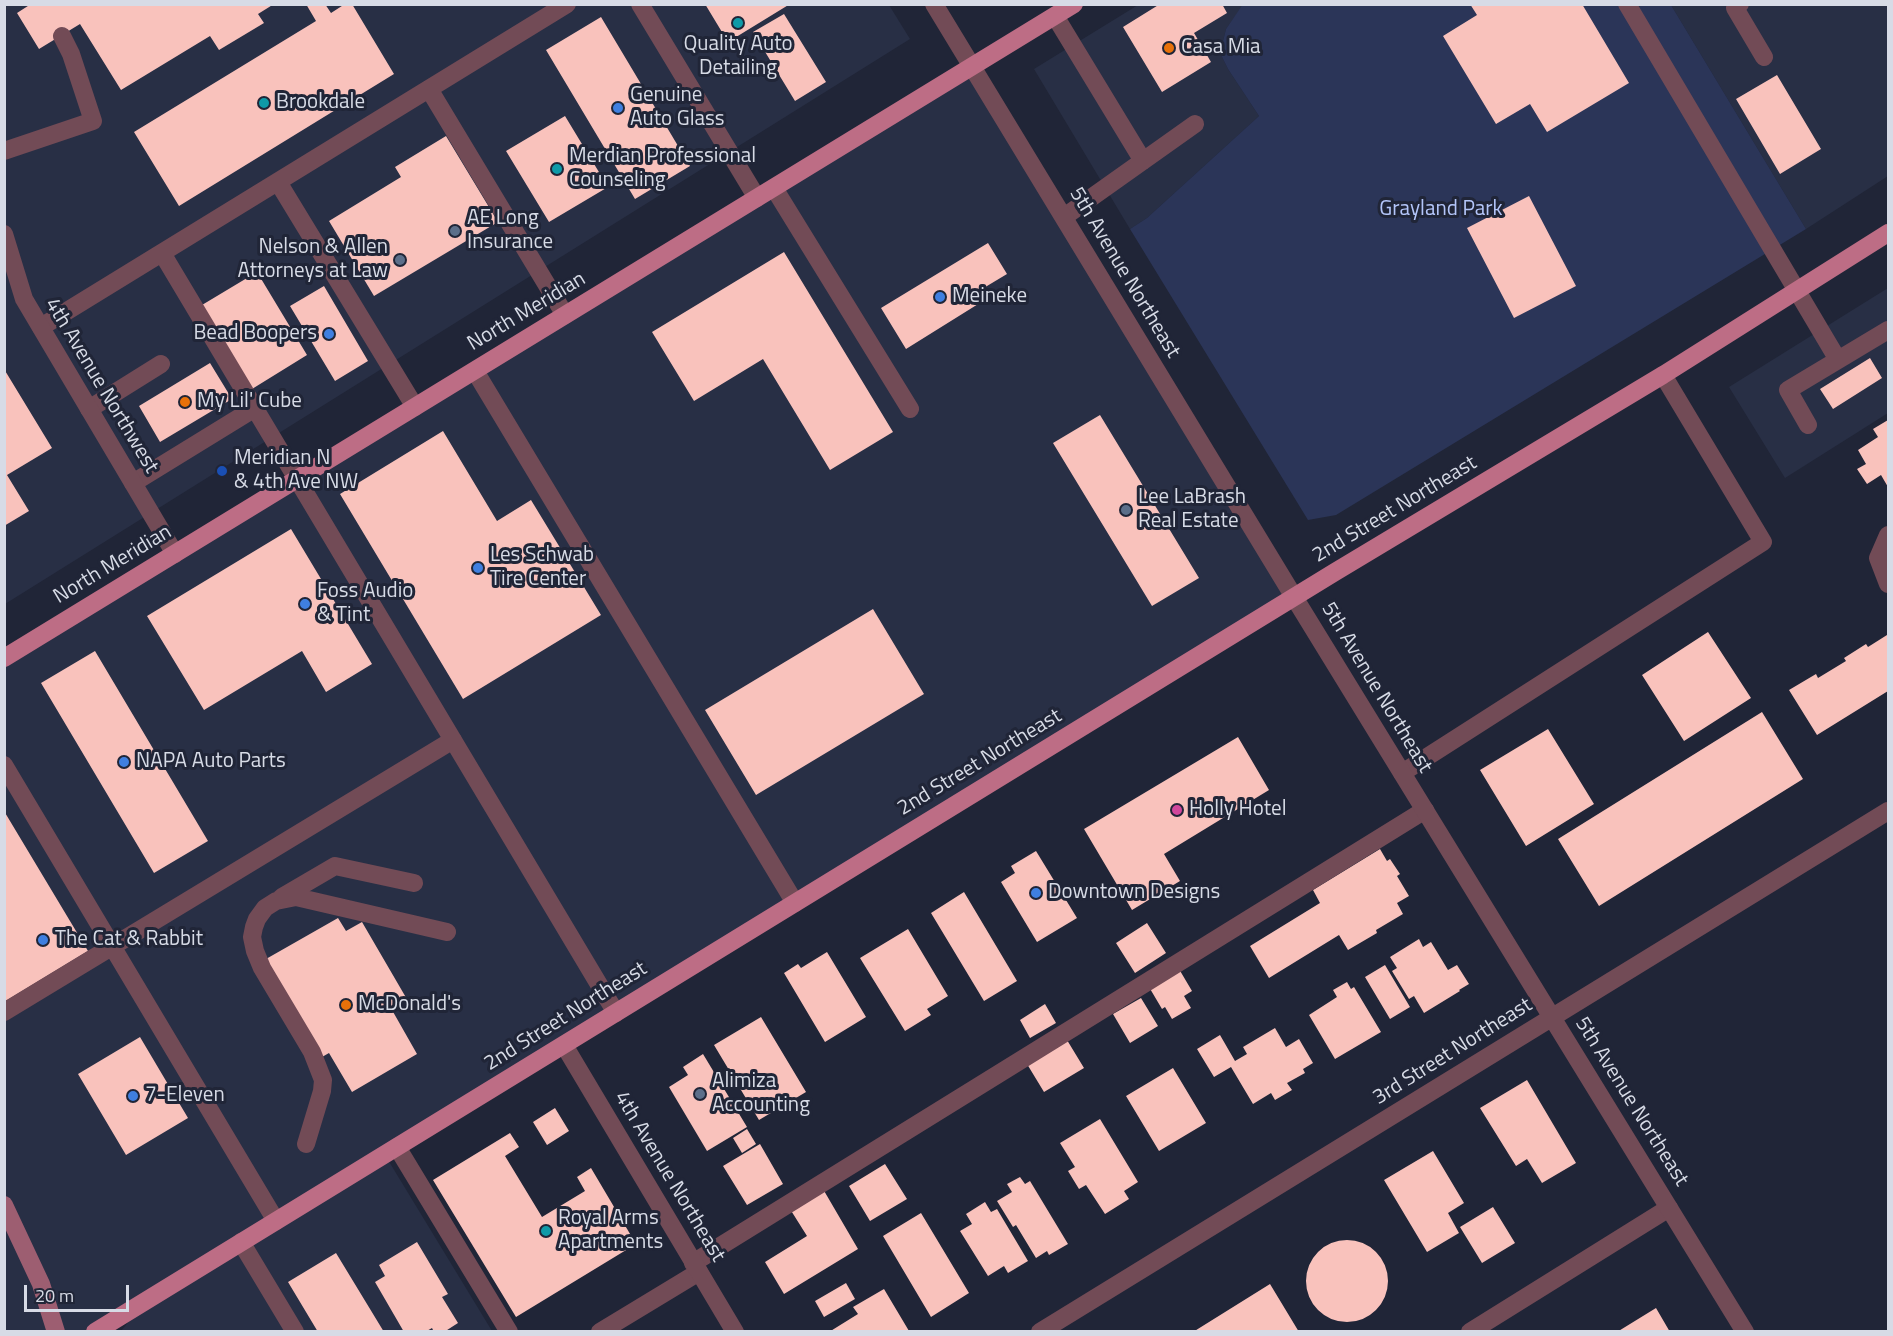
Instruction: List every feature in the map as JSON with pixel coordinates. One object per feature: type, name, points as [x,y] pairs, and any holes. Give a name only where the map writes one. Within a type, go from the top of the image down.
[{"type":"main road","name":"North Meridian","points":[[4,658],[1065,8]]},
{"type":"main road","name":"2nd Street Northeast","points":[[95,1332],[1294,597],[1663,375],[1888,233]]},
{"type":"main road","points":[[4,1205],[41,1284],[56,1332]]},
{"type":"street","points":[[40,327],[567,4]]},
{"type":"street","points":[[640,4],[757,198]]},
{"type":"street","name":"5th Avenue Northeast","points":[[934,4],[1294,597],[1745,1332]]},
{"type":"street","points":[[1627,4],[1838,360]]},
{"type":"street","points":[[1740,4],[1735,8],[1764,57]]},
{"type":"street","points":[[1065,8],[1143,161]]},
{"type":"street","points":[[4,151],[93,121],[71,54],[62,36]]},
{"type":"street","points":[[429,89],[565,315]]},
{"type":"street","points":[[1064,217],[1196,124]]},
{"type":"street","points":[[278,182],[414,407]]},
{"type":"street","points":[[774,188],[910,409]]},
{"type":"street","name":"4th Avenue Northwest","points":[[4,234],[24,299],[175,554]]},
{"type":"street","points":[[162,253],[616,1013]]},
{"type":"street","points":[[1808,425],[1788,390],[1888,330]]},
{"type":"street","points":[[89,409],[161,364]]},
{"type":"street","points":[[475,370],[795,903]]},
{"type":"street","points":[[1402,773],[1763,542],[1663,375]]},
{"type":"street","points":[[133,483],[255,408]]},
{"type":"street","points":[[1888,535],[1878,558],[1888,584]]},
{"type":"street","points":[[4,1012],[453,740]]},
{"type":"street","points":[[4,765],[276,1221]]},
{"type":"street","points":[[600,1332],[696,1267],[1425,810]]},
{"type":"street","name":"3rd Street Northeast","points":[[1040,1332],[1888,811]]},
{"type":"street","points":[[306,1144],[322,1091],[323,1080],[319,1067],[262,968],[255,951],[252,937],[257,919],[265,908],[334,866],[414,883]]},
{"type":"street","points":[[276,901],[296,897],[447,932]]},
{"type":"street","name":"4th Avenue Northeast","points":[[564,1045],[735,1332]]},
{"type":"street","points":[[397,1147],[509,1332]]},
{"type":"street","points":[[1470,1332],[1669,1208]]},
{"type":"street","points":[[241,1242],[295,1332]]},
{"type":"shaded area","points":[[5,5],[889,5],[910,39],[5,604]]},
{"type":"shaded area","points":[[1138,5],[1243,5],[1226,29],[1220,53],[1259,116],[1147,218],[1130,229],[1034,69]]},
{"type":"shaded area","points":[[1671,5],[1888,5],[1888,176],[1806,229]]},
{"type":"shaded area","points":[[972,66],[1294,597],[385,1155],[492,1331],[121,1331],[144,1303],[95,1331],[5,1332],[5,658]]},
{"type":"shaded area","points":[[1888,288],[1888,413],[1785,478],[1729,387]]},
{"type":"green space","name":"Grayland Park","points":[[1243,4],[1627,4],[1631,11],[1642,5],[1671,5],[1806,229],[1336,515],[1308,520],[1130,229],[1147,218],[1259,116],[1220,53],[1226,29]]},
{"type":"building","points":[[31,4],[274,4],[258,14],[264,23],[219,50],[210,36],[121,90],[80,24],[39,49],[17,13]]},
{"type":"building","name":"Brookdale","points":[[306,4],[325,4],[331,13],[345,4],[352,4],[394,74],[179,206],[134,132],[316,21]]},
{"type":"building","name":"Quality Auto Detailing","points":[[705,4],[790,4],[728,42]]},
{"type":"building","name":"Casa Mia","points":[[1160,4],[1222,4],[1227,13],[1194,33],[1211,62],[1162,92],[1123,27]]},
{"type":"building","points":[[1470,4],[1582,4],[1629,83],[1547,132],[1530,104],[1496,124],[1443,36],[1477,15]]},
{"type":"building","points":[[784,14],[826,82],[795,101],[753,32]]},
{"type":"building","name":"Genuine Auto Glass","points":[[601,17],[690,166],[635,199],[546,50]]},
{"type":"building","points":[[1777,75],[1821,149],[1780,174],[1736,99]]},
{"type":"building","name":"Merdian Professional Counseling","points":[[565,116],[608,187],[549,222],[506,151]]},
{"type":"building","points":[[446,136],[498,222],[374,296],[329,221],[401,177],[395,167]]},
{"type":"building","points":[[1529,196],[1576,286],[1514,318],[1467,228]]},
{"type":"building","name":"Meineke","points":[[988,243],[1007,274],[977,292],[983,301],[906,349],[881,308]]},
{"type":"building","points":[[784,252],[893,432],[830,470],[763,359],[694,401],[652,332]]},
{"type":"building","points":[[257,272],[307,355],[252,389],[202,305]]},
{"type":"building","name":"Bead Boopers","points":[[324,286],[368,361],[335,381],[290,306]]},
{"type":"building","points":[[1870,358],[1882,378],[1833,409],[1820,389]]},
{"type":"building","name":"My Lil' Cube","points":[[210,363],[232,399],[160,442],[139,406]]},
{"type":"building","points":[[4,369],[52,448],[7,475],[29,511],[4,526]]},
{"type":"building","name":"Lee LaBrash Real Estate","points":[[1100,415],[1199,578],[1152,606],[1053,443]]},
{"type":"building","points":[[1888,420],[1888,487],[1881,475],[1867,484],[1857,469],[1866,464],[1858,450],[1878,437],[1873,429]]},
{"type":"building","name":"Les Schwab Tire Center","points":[[443,431],[497,521],[531,500],[601,615],[463,699],[340,494]]},
{"type":"building","points":[[291,529],[372,664],[326,692],[302,651],[204,710],[147,616]]},
{"type":"building","points":[[873,609],[924,694],[756,795],[705,710]]},
{"type":"building","points":[[1708,632],[1751,698],[1684,741],[1642,675]]},
{"type":"building","points":[[1887,635],[1888,691],[1817,735],[1789,690],[1816,674],[1818,678],[1846,661],[1844,658],[1866,644],[1868,647]]},
{"type":"building","name":"NAPA Auto Parts","points":[[95,651],[208,841],[154,873],[41,683]]},
{"type":"building","points":[[1762,712],[1803,779],[1599,906],[1558,839]]},
{"type":"building","points":[[1548,729],[1594,804],[1526,846],[1480,770]]},
{"type":"building","name":"Holly Hotel","points":[[1238,737],[1269,790],[1164,854],[1180,881],[1132,910],[1084,829]]},
{"type":"building","name":"The Cat & Rabbit","points":[[4,811],[88,951],[4,1002]]},
{"type":"building","points":[[1380,849],[1387,861],[1390,859],[1400,874],[1397,876],[1409,896],[1397,903],[1403,914],[1348,950],[1339,935],[1269,978],[1250,946],[1320,903],[1313,890]]},
{"type":"building","points":[[1036,851],[1077,918],[1037,942],[1001,882],[1015,873],[1011,866]]},
{"type":"building","points":[[964,892],[1017,981],[984,1001],[931,913]]},
{"type":"building","name":"McDonald's","points":[[338,918],[346,931],[362,922],[408,1001],[392,1010],[417,1054],[352,1092],[329,1053],[322,1057],[266,959]]},
{"type":"building","points":[[1147,923],[1166,953],[1135,973],[1116,943]]},
{"type":"building","points":[[908,929],[948,996],[927,1009],[931,1015],[905,1031],[860,958]]},
{"type":"building","points":[[1419,939],[1423,947],[1431,942],[1448,970],[1457,965],[1469,984],[1424,1013],[1414,996],[1409,999],[1392,971],[1397,968],[1390,957]]},
{"type":"building","points":[[827,952],[866,1017],[825,1042],[784,973],[798,964],[801,968]]},
{"type":"building","points":[[1385,965],[1410,1007],[1390,1019],[1365,977]]},
{"type":"building","points":[[1179,969],[1192,991],[1184,996],[1191,1008],[1172,1019],[1165,1007],[1162,1009],[1149,987]]},
{"type":"building","points":[[1347,982],[1351,989],[1354,987],[1381,1032],[1335,1059],[1309,1015],[1337,997],[1333,990]]},
{"type":"building","points":[[1141,998],[1158,1026],[1130,1043],[1113,1014]]},
{"type":"building","points":[[1045,1004],[1056,1023],[1030,1038],[1020,1020]]},
{"type":"building","points":[[761,1017],[806,1092],[759,1120],[714,1045]]},
{"type":"building","points":[[1275,1028],[1286,1047],[1299,1039],[1313,1063],[1303,1069],[1305,1073],[1287,1083],[1292,1090],[1275,1100],[1271,1093],[1253,1104],[1231,1067],[1214,1077],[1197,1049],[1220,1035],[1235,1061],[1247,1054],[1243,1047]]},
{"type":"building","name":"7-Eleven","points":[[140,1037],[188,1118],[126,1155],[78,1074]]},
{"type":"building","points":[[1067,1040],[1084,1068],[1044,1092],[1027,1064]]},
{"type":"building","points":[[703,1054],[747,1127],[707,1151],[669,1087],[688,1075],[683,1067]]},
{"type":"building","points":[[1173,1068],[1206,1123],[1159,1151],[1126,1096]]},
{"type":"building","points":[[1527,1080],[1576,1163],[1542,1183],[1527,1159],[1516,1166],[1480,1108]]},
{"type":"building","points":[[555,1108],[569,1131],[547,1145],[533,1122]]},
{"type":"building","points":[[1100,1119],[1138,1182],[1124,1191],[1129,1199],[1105,1214],[1086,1185],[1079,1189],[1068,1171],[1075,1167],[1060,1143]]},
{"type":"building","points":[[747,1129],[756,1144],[742,1153],[733,1138]]},
{"type":"building","name":"Royal Arms Apartments","points":[[510,1133],[519,1147],[505,1156],[542,1217],[585,1191],[577,1177],[591,1168],[636,1244],[516,1317],[433,1180]]},
{"type":"building","points":[[760,1144],[783,1184],[747,1205],[723,1166]]},
{"type":"building","points":[[1433,1151],[1464,1203],[1448,1213],[1459,1233],[1427,1252],[1384,1180]]},
{"type":"building","points":[[885,1164],[907,1199],[870,1221],[849,1186]]},
{"type":"building","points":[[1020,1177],[1025,1184],[1030,1181],[1068,1244],[1049,1255],[1047,1251],[1036,1258],[1016,1225],[1013,1227],[997,1201],[1012,1192],[1007,1184]]},
{"type":"building","points":[[823,1189],[858,1249],[784,1294],[765,1262],[807,1236],[790,1209]]},
{"type":"building","points":[[985,1202],[991,1212],[997,1209],[1028,1261],[1008,1273],[1004,1266],[988,1276],[960,1231],[972,1224],[966,1214]]},
{"type":"building","points":[[1493,1207],[1515,1243],[1482,1263],[1460,1227]]},
{"type":"building","points":[[921,1213],[969,1293],[931,1317],[883,1236]]},
{"type":"building","points":[[1347,1240],[1363,1243],[1376,1252],[1385,1265],[1388,1281],[1385,1297],[1376,1310],[1363,1319],[1347,1322],[1331,1319],[1318,1310],[1309,1297],[1306,1281],[1309,1265],[1318,1252],[1331,1243]]},
{"type":"building","points":[[417,1242],[448,1294],[442,1297],[458,1323],[444,1332],[434,1332],[432,1328],[425,1332],[404,1332],[375,1282],[385,1276],[379,1265]]},
{"type":"building","points":[[336,1253],[384,1332],[318,1332],[288,1282]]},
{"type":"building","points":[[846,1283],[855,1299],[824,1317],[815,1301]]},
{"type":"building","points":[[1270,1284],[1299,1332],[1193,1332]]},
{"type":"building","points":[[884,1289],[909,1331],[829,1332],[858,1314],[853,1307]]},
{"type":"building","points":[[1656,1308],[1670,1332],[1617,1332]]},
{"type":"place","name":"Quality Auto Detailing","points":[[738,23]]},
{"type":"place","name":"Casa Mia","points":[[1169,48]]},
{"type":"place","name":"Brookdale","points":[[264,103]]},
{"type":"place","name":"Genuine Auto Glass","points":[[618,108]]},
{"type":"place","name":"Merdian Professional Counseling","points":[[557,169]]},
{"type":"place","name":"AE Long Insurance","points":[[455,231]]},
{"type":"place","name":"Nelson & Allen Attorneys at Law","points":[[400,260]]},
{"type":"place","name":"Meineke","points":[[940,297]]},
{"type":"place","name":"Bead Boopers","points":[[329,334]]},
{"type":"place","name":"My Lil' Cube","points":[[185,402]]},
{"type":"place","name":"Meridian N & 4th Ave NW","points":[[222,471]]},
{"type":"place","name":"Lee LaBrash Real Estate","points":[[1126,510]]},
{"type":"place","name":"Les Schwab Tire Center","points":[[478,568]]},
{"type":"place","name":"Foss Audio & Tint","points":[[305,604]]},
{"type":"place","name":"NAPA Auto Parts","points":[[124,762]]},
{"type":"place","name":"Holly Hotel","points":[[1177,810]]},
{"type":"place","name":"Downtown Designs","points":[[1036,893]]},
{"type":"place","name":"The Cat & Rabbit","points":[[43,940]]},
{"type":"place","name":"McDonald's","points":[[346,1005]]},
{"type":"place","name":"Alimiza Accounting","points":[[700,1094]]},
{"type":"place","name":"7-Eleven","points":[[133,1096]]},
{"type":"place","name":"Royal Arms Apartments","points":[[546,1231]]}]
